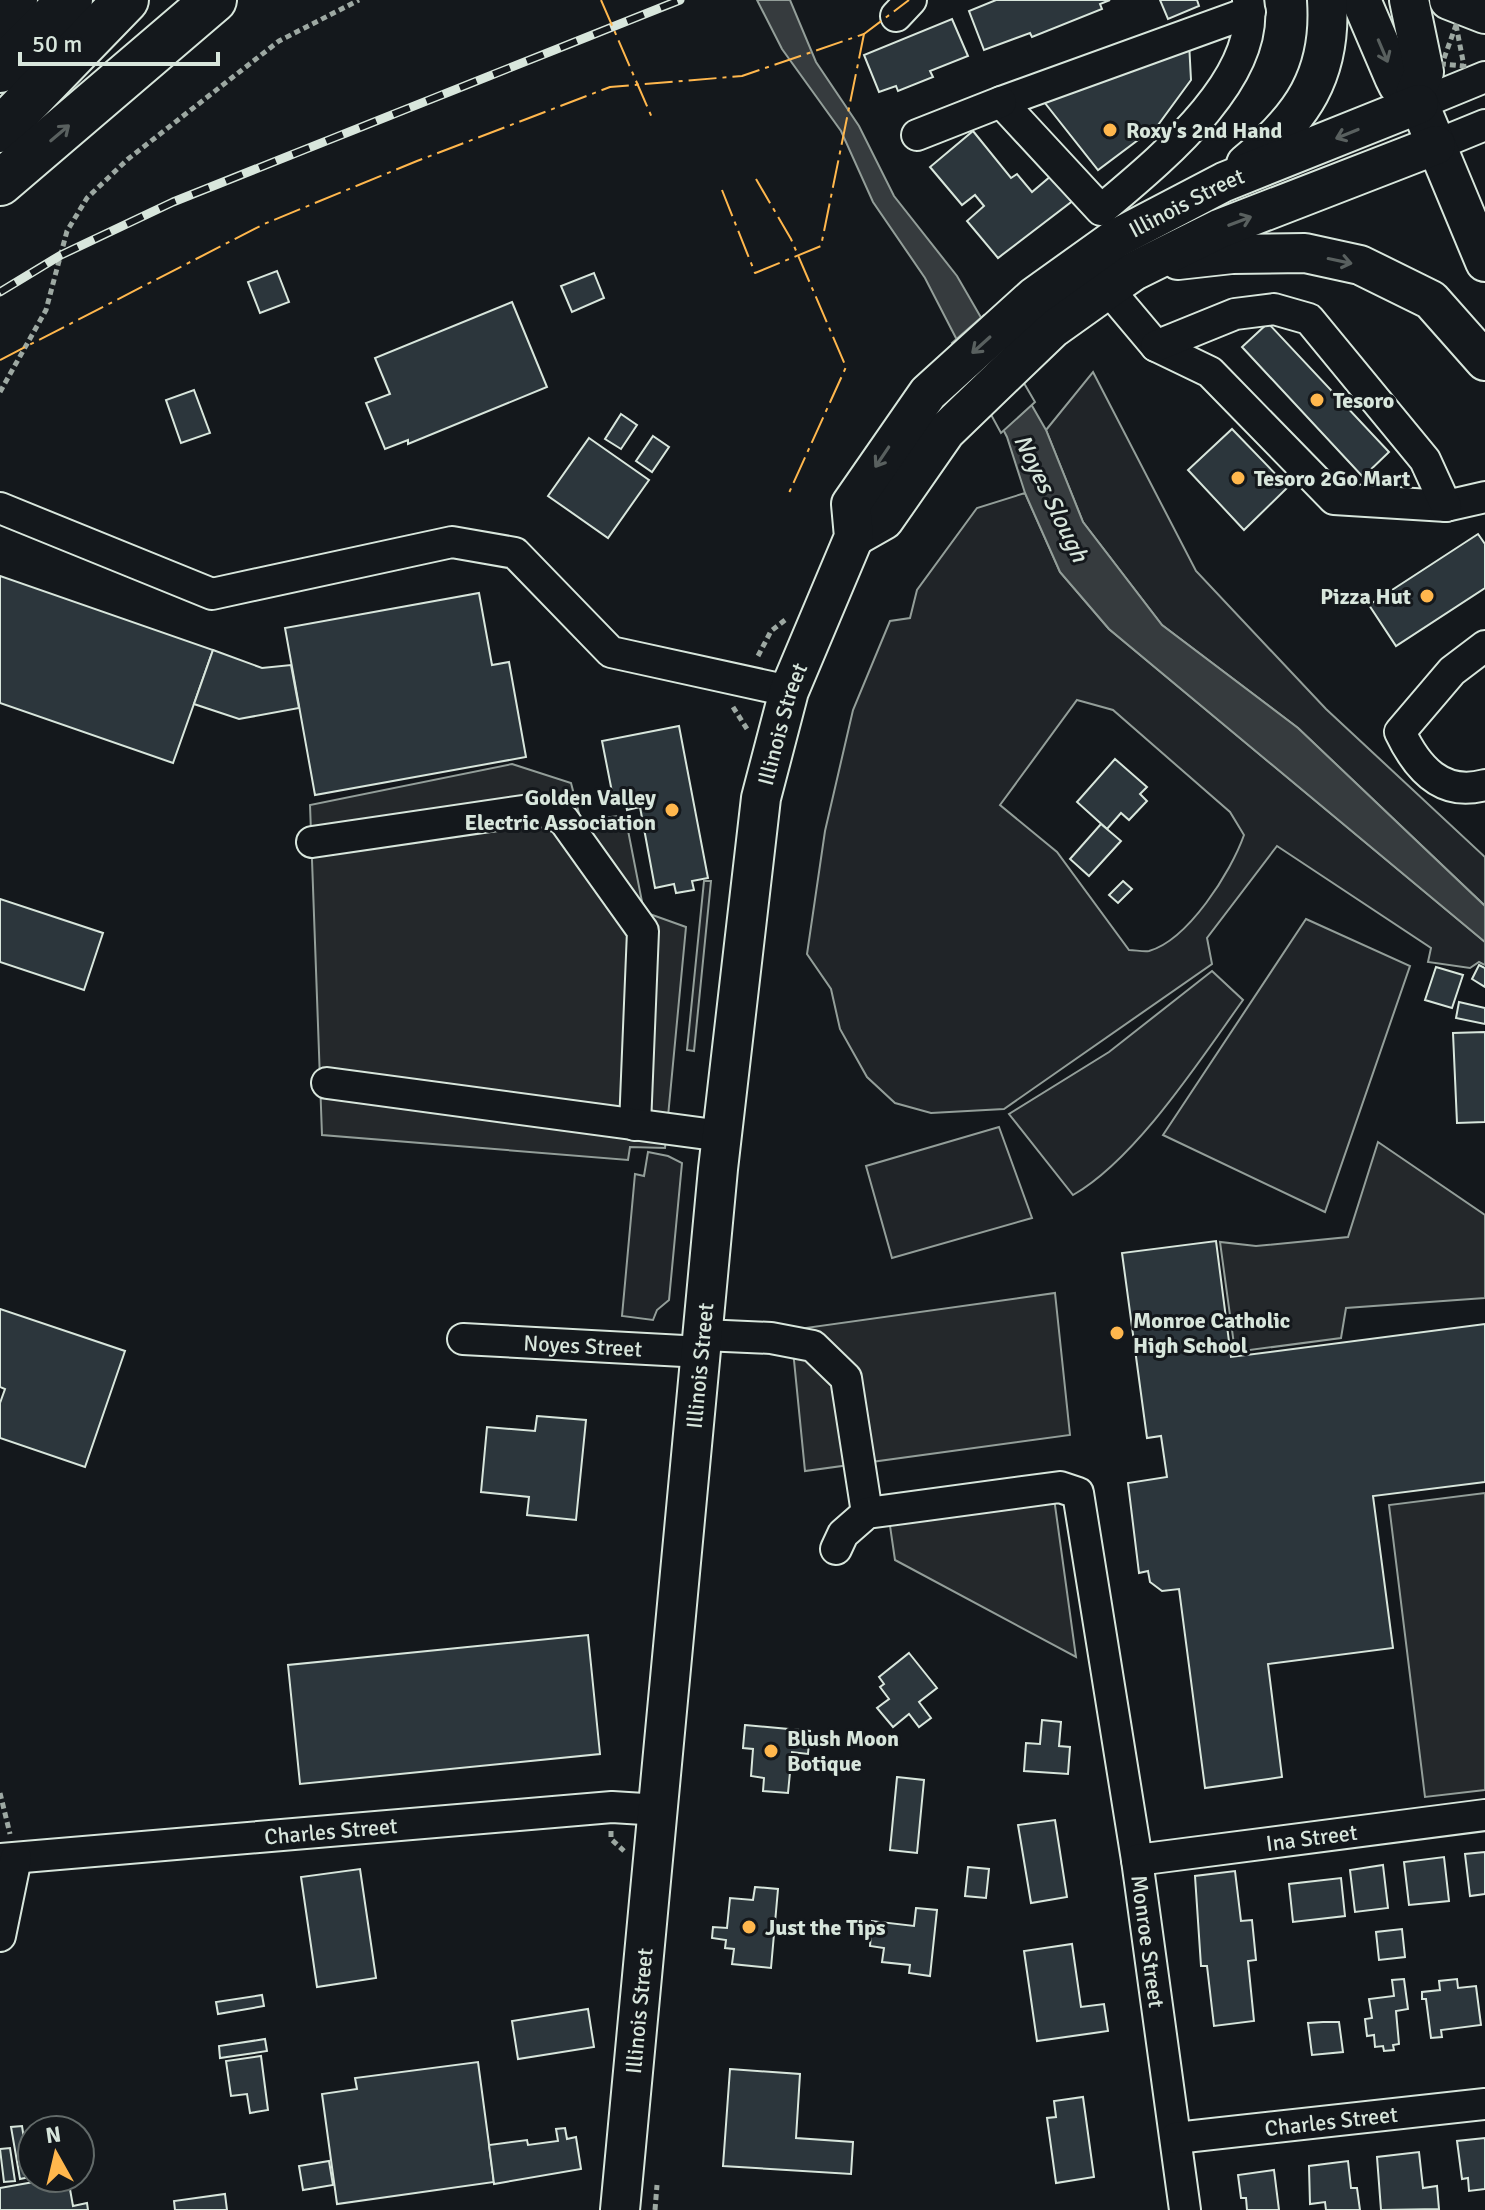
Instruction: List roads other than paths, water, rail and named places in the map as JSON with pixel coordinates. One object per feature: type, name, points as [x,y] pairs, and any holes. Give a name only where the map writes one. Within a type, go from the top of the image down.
[{"type":"highway","points":[[0,17],[15,0]]},
{"type":"highway","points":[[0,70],[70,0]]},
{"type":"highway","points":[[0,130],[126,0]]},
{"type":"highway","points":[[0,183],[214,0]]},
{"type":"main road","points":[[1224,182],[1270,142],[1315,89],[1328,34],[1327,0]]},
{"type":"main road","points":[[1361,0],[1398,85],[1417,99],[1452,190],[1485,262]]},
{"type":"main road","points":[[1409,0],[1424,72],[1417,99]]},
{"type":"main road","points":[[1449,0],[1485,14]]},
{"type":"main road","name":"Illinois Street","points":[[854,537],[884,520],[946,431],[1043,313],[1108,224],[1224,182],[1417,99]]},
{"type":"main road","name":"Illinois Street","points":[[620,2210],[722,1136],[761,798],[789,691],[854,537],[851,504],[928,393],[1043,313],[1108,289],[1219,229],[1436,145]]},
{"type":"main road","points":[[1152,263],[1232,254],[1305,253],[1360,265],[1431,300],[1485,361]]},
{"type":"street","points":[[917,135],[1001,102],[1249,6],[1243,52],[1208,108],[1108,224],[1001,102]]},
{"type":"street","points":[[1417,99],[1485,77]]},
{"type":"street","points":[[1436,145],[1485,125]]},
{"type":"street","points":[[1108,289],[1156,346],[1210,372],[1334,499],[1446,506],[1485,497]]},
{"type":"street","points":[[1156,346],[1235,314],[1274,309],[1309,319],[1425,460],[1446,506]]},
{"type":"street","points":[[0,508],[212,594],[452,542],[515,553],[611,652],[789,691]]},
{"type":"street","points":[[1485,646],[1452,671],[1400,732],[1413,760],[1431,777],[1448,786],[1469,789],[1485,785]]},
{"type":"street","points":[[312,842],[537,809],[563,819],[643,931],[635,1125]]},
{"type":"street","points":[[327,1083],[722,1136]]},
{"type":"street","name":"Noyes Street","points":[[463,1339],[703,1344],[771,1338],[813,1346],[846,1378],[867,1513]]},
{"type":"street","name":"Monroe Street","points":[[867,1513],[1060,1487],[1078,1493],[1137,1860],[1185,2210]]},
{"type":"street","points":[[836,1549],[843,1534],[867,1513]]},
{"type":"street","name":"Charles Street","points":[[8,1859],[612,1807],[660,1810]]},
{"type":"street","name":"Ina Street","points":[[1137,1860],[1485,1815]]},
{"type":"street","points":[[0,1936],[8,1859]]},
{"type":"street","name":"Charles Street","points":[[1176,2138],[1485,2104]]},
{"type":"water","name":"Noyes Slough","points":[[757,0],[790,0],[816,62],[859,126],[894,196],[957,276],[1046,430],[1083,522],[1162,625],[1298,728],[1485,906],[1485,942],[1109,629],[1060,572],[1025,493],[1007,437],[925,278],[873,202],[841,131],[782,49]]},
{"type":"railway","points":[[0,292],[61,255],[173,202],[680,0]]},
{"type":"place","name":"Roxy's 2nd Hand","points":[[1110,130]]},
{"type":"place","name":"Tesoro","points":[[1317,400]]},
{"type":"place","name":"Tesoro 2Go Mart","points":[[1238,478]]},
{"type":"place","name":"Pizza Hut","points":[[1427,596]]},
{"type":"place","name":"Golden Valley Electric Association","points":[[672,810]]},
{"type":"place","name":"Monroe Catholic High School","points":[[1117,1333]]},
{"type":"place","name":"Blush Moon Botique","points":[[771,1751]]},
{"type":"place","name":"Just the Tips","points":[[749,1927]]}]
